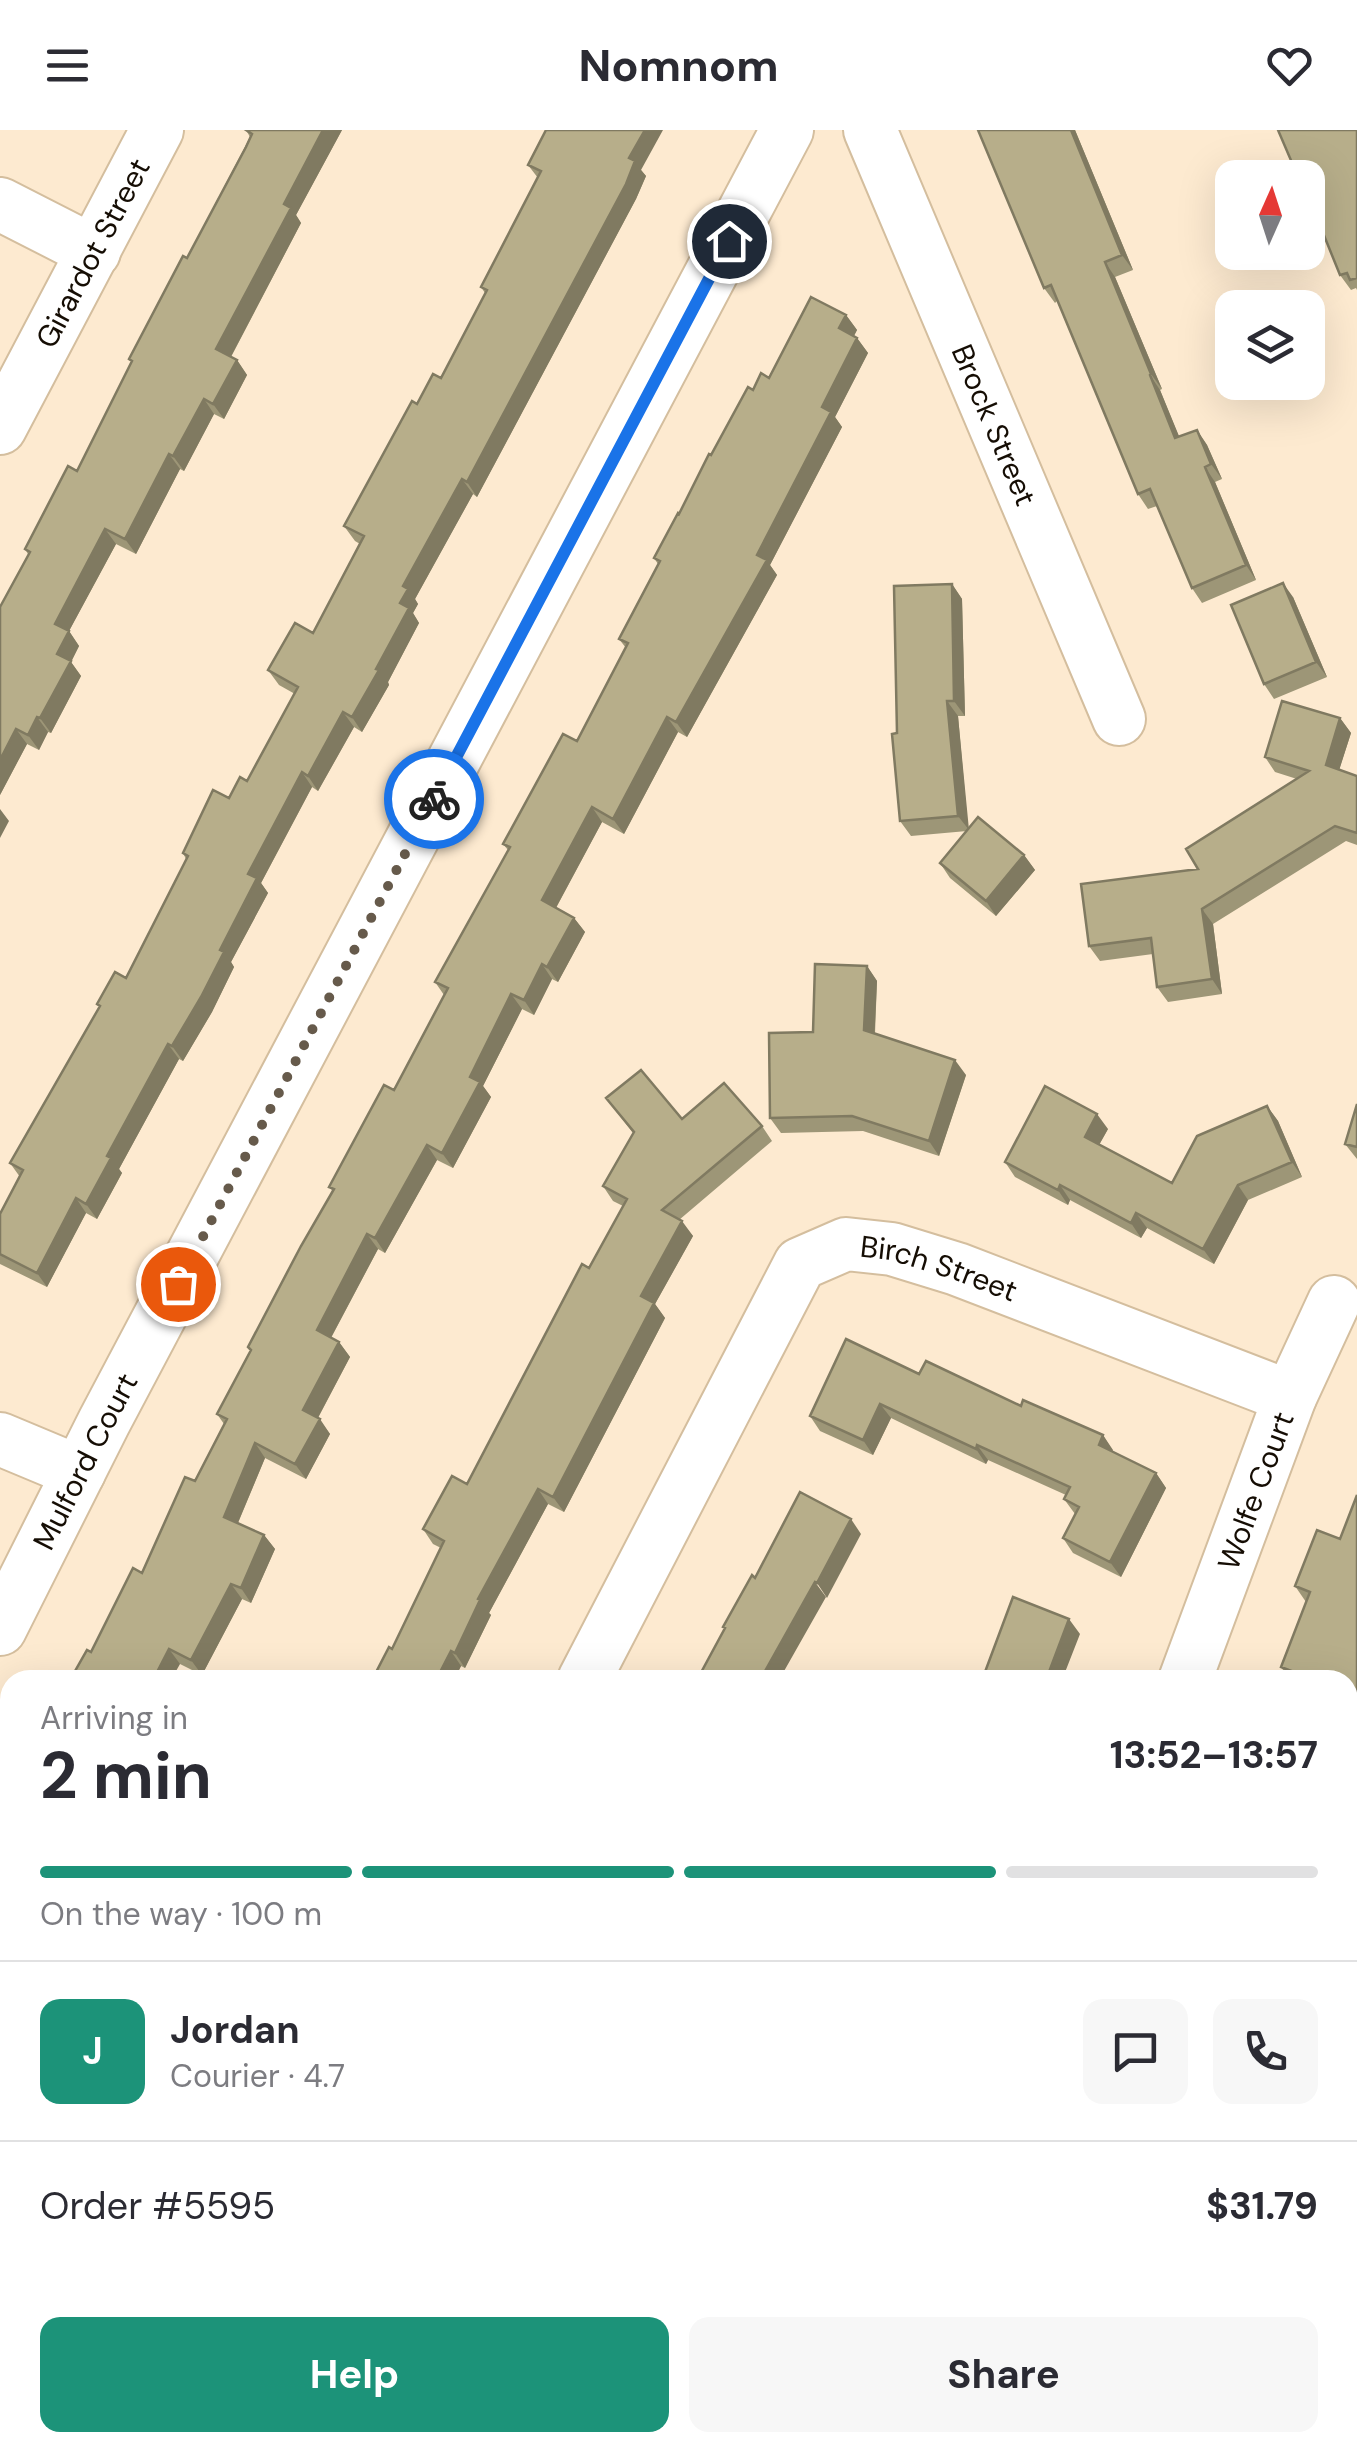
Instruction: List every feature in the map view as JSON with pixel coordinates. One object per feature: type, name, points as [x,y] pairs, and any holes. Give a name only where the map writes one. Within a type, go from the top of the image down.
[{"type":"street","name":"Girardot Street","points":[[0,428],[157,130]]},
{"type":"street","name":"Mulford Court","points":[[0,1629],[78,1472],[788,130]]},
{"type":"street","name":"Brock Street","points":[[870,130],[1119,719]]},
{"type":"street","points":[[0,204],[94,252]]},
{"type":"street","name":"Birch Street","points":[[589,1670],[800,1264],[846,1244],[892,1249],[956,1269],[1290,1396]]},
{"type":"street","name":"Wolfe Court","points":[[1189,1670],[1290,1396],[1334,1302]]},
{"type":"street","points":[[0,1439],[78,1472]]},
{"type":"building","points":[[246,130],[323,130],[284,204],[291,208],[216,349],[237,360],[213,404],[204,399],[173,456],[169,454],[125,539],[105,529],[55,624],[69,631],[57,654],[71,661],[28,735],[16,729],[0,760],[0,607],[30,552],[25,549],[68,466],[77,471],[132,361],[129,359],[246,147],[252,134]]},
{"type":"building","points":[[546,130],[645,130],[629,158],[635,161],[626,184],[467,482],[462,479],[403,586],[408,589],[400,603],[409,608],[376,669],[379,670],[352,717],[343,712],[308,776],[302,772],[248,874],[257,878],[201,997],[172,1046],[168,1044],[107,1156],[111,1158],[86,1204],[76,1198],[37,1273],[0,1254],[0,1214],[23,1170],[10,1163],[100,1006],[97,1004],[115,972],[126,978],[188,856],[183,853],[213,790],[229,798],[240,777],[247,781],[298,687],[268,670],[295,623],[313,633],[364,536],[344,526],[412,401],[417,404],[433,374],[441,378],[487,290],[481,287],[541,171],[528,165]]},
{"type":"building","points":[[978,130],[1071,130],[1122,255],[1105,262],[1175,438],[1197,430],[1211,464],[1205,467],[1246,565],[1192,588],[1150,489],[1138,494],[1051,285],[1044,288]]},
{"type":"building","points":[[1278,130],[1357,130],[1357,278],[1350,280],[1347,273],[1340,275],[1325,238],[1325,160],[1291,160]]},
{"type":"building","points":[[811,297],[846,315],[839,328],[857,338],[822,407],[831,412],[757,555],[767,560],[676,722],[667,717],[613,819],[592,807],[542,900],[574,918],[547,967],[542,964],[524,1000],[511,994],[470,1077],[480,1082],[442,1153],[427,1145],[375,1238],[367,1234],[317,1330],[339,1342],[303,1410],[320,1419],[295,1464],[255,1443],[224,1517],[264,1535],[241,1588],[231,1584],[191,1660],[169,1649],[158,1670],[76,1670],[87,1650],[91,1652],[133,1568],[142,1573],[185,1477],[195,1481],[227,1419],[217,1414],[251,1350],[248,1347],[334,1189],[329,1187],[384,1085],[394,1090],[448,988],[435,982],[510,847],[503,844],[563,734],[577,741],[628,643],[619,639],[660,561],[654,558],[709,454],[748,387],[753,390],[761,373],[769,378]]},
{"type":"building","points":[[1283,583],[1316,662],[1264,684],[1231,605]]},
{"type":"building","points":[[952,584],[954,701],[947,701],[958,816],[900,821],[892,734],[897,733],[894,586]]},
{"type":"building","points":[[1282,701],[1340,718],[1326,765],[1357,776],[1357,833],[1335,826],[1202,909],[1212,979],[1157,987],[1151,938],[1089,946],[1081,884],[1198,869],[1186,849],[1309,771],[1265,757]]},
{"type":"building","points":[[978,817],[1024,855],[986,901],[940,863]]},
{"type":"building","points":[[815,964],[867,966],[864,1030],[955,1060],[929,1141],[852,1116],[770,1118],[769,1033],[813,1032]]},
{"type":"building","points":[[641,1070],[682,1119],[724,1083],[762,1126],[662,1210],[682,1221],[641,1296],[654,1303],[553,1497],[538,1489],[478,1599],[455,1653],[451,1651],[441,1670],[377,1670],[389,1647],[392,1649],[444,1541],[423,1529],[452,1476],[467,1484],[582,1264],[589,1268],[627,1199],[603,1186],[634,1132],[606,1098]]},
{"type":"building","points":[[1045,1086],[1097,1114],[1085,1137],[1172,1183],[1197,1136],[1267,1106],[1292,1162],[1238,1185],[1203,1249],[1136,1213],[1131,1223],[1060,1185],[1058,1190],[1005,1162]]},
{"type":"building","points":[[1357,1104],[1357,1147],[1345,1144]]},
{"type":"building","points":[[846,1339],[919,1374],[926,1361],[1021,1406],[1023,1400],[1103,1435],[1099,1445],[1156,1473],[1110,1562],[1063,1538],[1079,1507],[1064,1499],[1070,1487],[880,1404],[863,1440],[810,1416]]},
{"type":"building","points":[[800,1492],[851,1519],[766,1670],[702,1670],[752,1575],[755,1578]]},
{"type":"building","points":[[1357,1495],[1357,1670],[1281,1667],[1310,1592],[1295,1586],[1317,1530],[1340,1539]]},
{"type":"building","points":[[1013,1597],[1069,1619],[1050,1670],[986,1670]]},
{"type":"way so far","points":[[178,1284],[434,799]]},
{"type":"route","points":[[434,799],[729,241]]}]
